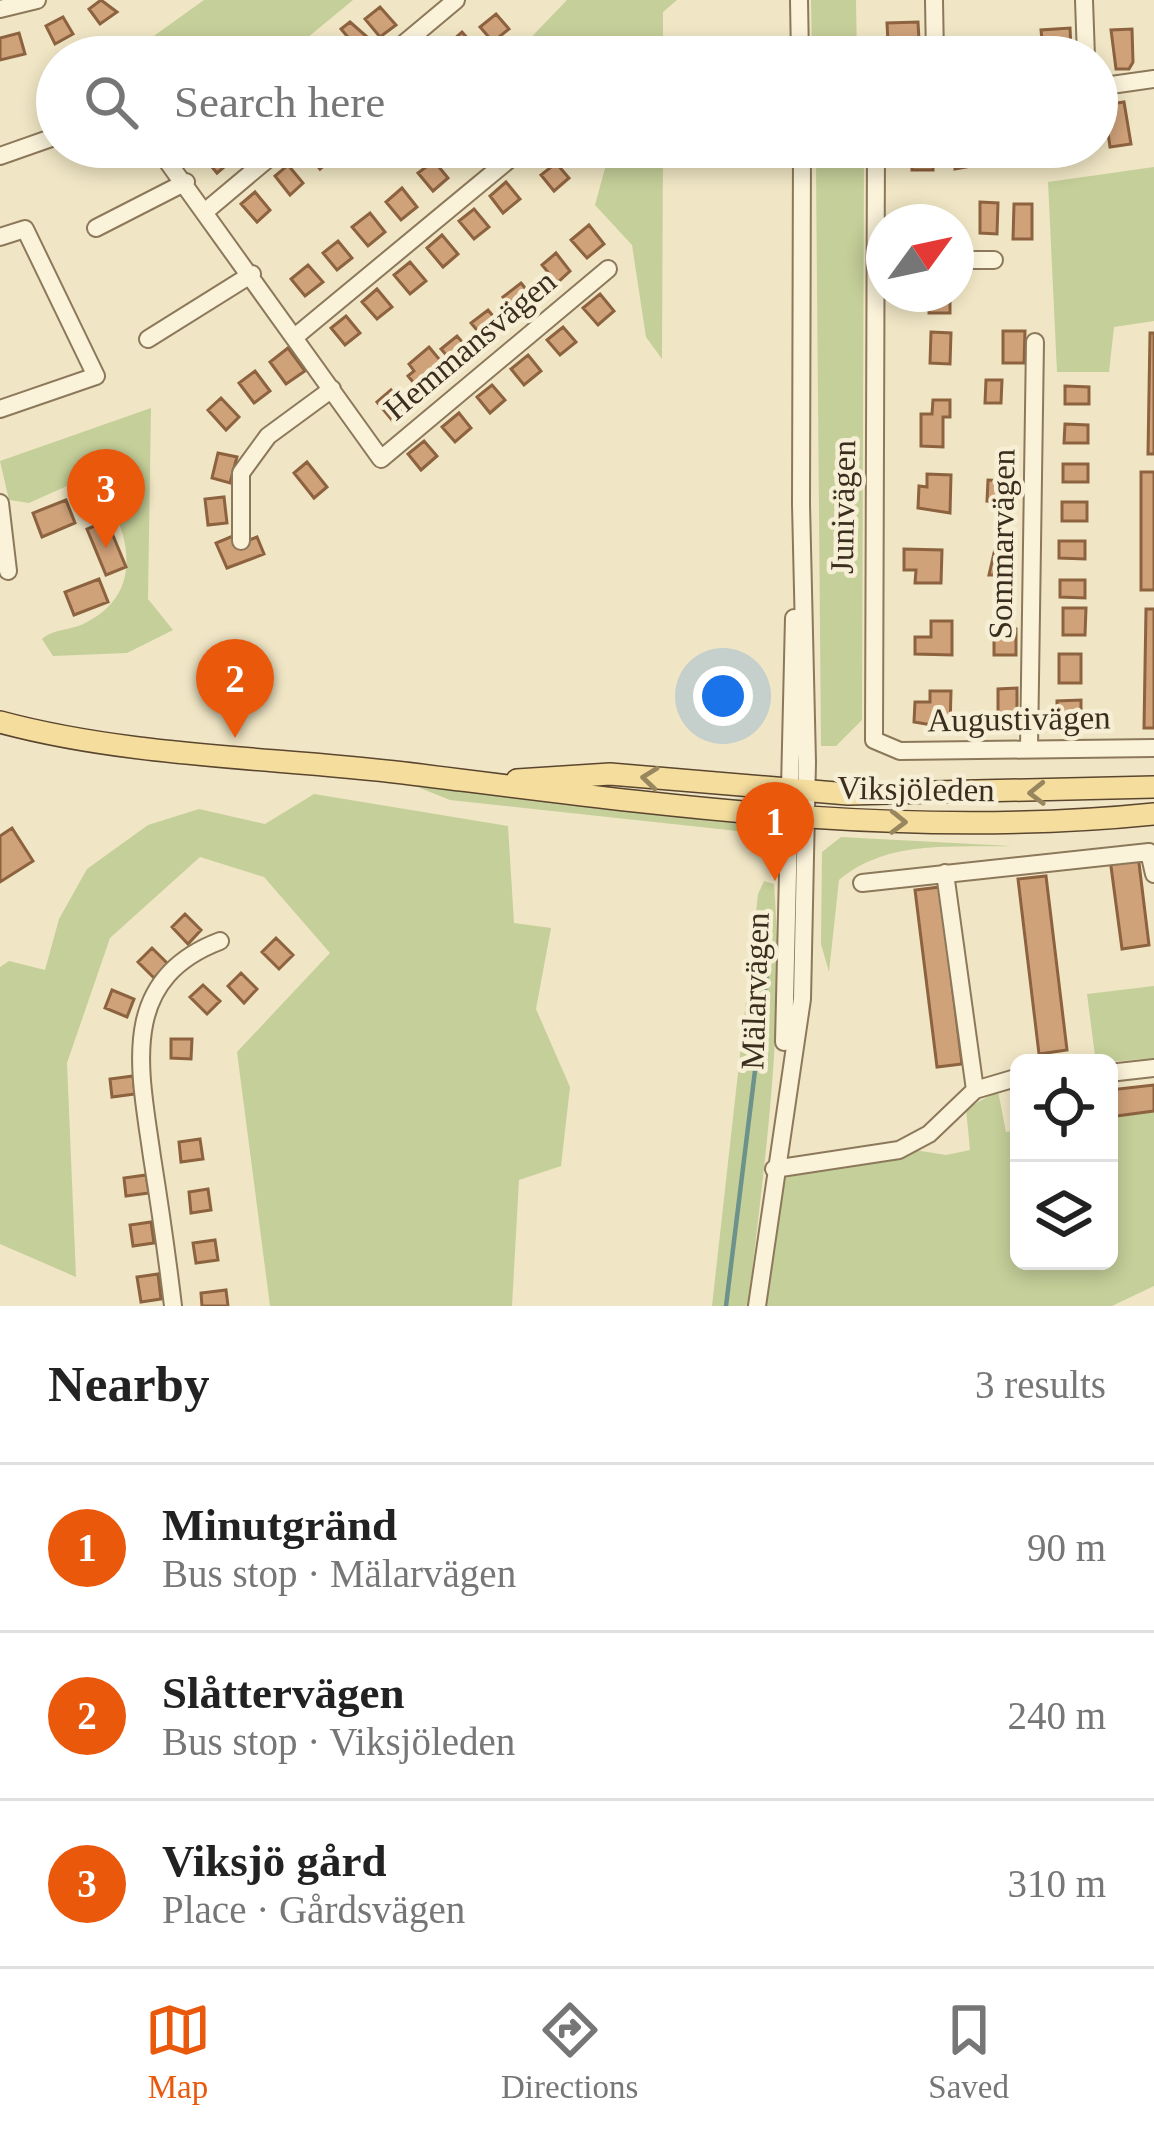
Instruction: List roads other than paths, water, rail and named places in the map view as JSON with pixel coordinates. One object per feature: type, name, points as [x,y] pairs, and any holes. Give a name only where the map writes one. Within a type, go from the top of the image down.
[{"type":"main road","name":"Viksjöleden","points":[[0,722],[113,744],[797,820],[990,825],[1154,814]]},
{"type":"main road","name":"Viksjöleden","points":[[462,784],[610,774],[798,793],[1154,787]]},
{"type":"street","points":[[0,9],[37,0]]},
{"type":"street","points":[[413,36],[456,0]]},
{"type":"street","points":[[799,0],[800,36]]},
{"type":"street","points":[[934,0],[935,36]]},
{"type":"street","points":[[1084,0],[1085,36]]},
{"type":"street","points":[[1118,84],[1154,79]]},
{"type":"street","points":[[0,155],[36,143]]},
{"type":"street","name":"Hemmansvägen","points":[[174,168],[381,459],[608,269]]},
{"type":"street","points":[[207,210],[257,168]]},
{"type":"street","points":[[296,336],[499,168]]},
{"type":"street","name":"Mälarvägen","points":[[757,1306],[780,1120],[797,820],[802,168]]},
{"type":"street","name":"Junivägen","points":[[877,168],[878,204]]},
{"type":"street","points":[[96,228],[186,182]]},
{"type":"street","points":[[0,237],[25,229],[96,376],[0,409]]},
{"type":"street","points":[[974,260],[994,260]]},
{"type":"street","points":[[148,339],[252,274]]},
{"type":"street","name":"Junivägen","points":[[879,312],[871,723],[874,740],[885,749]]},
{"type":"street","name":"Sommarvägen","points":[[1029,748],[1035,341]]},
{"type":"street","name":"Hemmansvägen","points":[[241,542],[241,473],[268,436],[332,389]]},
{"type":"street","points":[[0,503],[8,571]]},
{"type":"street","name":"Augustivägen","points":[[885,749],[1154,748]]},
{"type":"street","points":[[862,883],[1149,852],[1154,874]]},
{"type":"street","points":[[945,873],[975,1090]]},
{"type":"street","points":[[173,1306],[139,1040],[162,983],[196,950],[220,941]]},
{"type":"street","points":[[1118,1072],[1154,1068]]},
{"type":"street","points":[[774,1169],[899,1150],[928,1134],[975,1090],[1010,1080]]},
{"type":"waterway","points":[[726,1306],[768,965],[768,913]]},
{"type":"place","name":"Viksjö gård","points":[[106,548]]},
{"type":"place","name":"Slåttervägen","points":[[235,738]]},
{"type":"place","name":"Minutgränd","points":[[775,881]]}]
